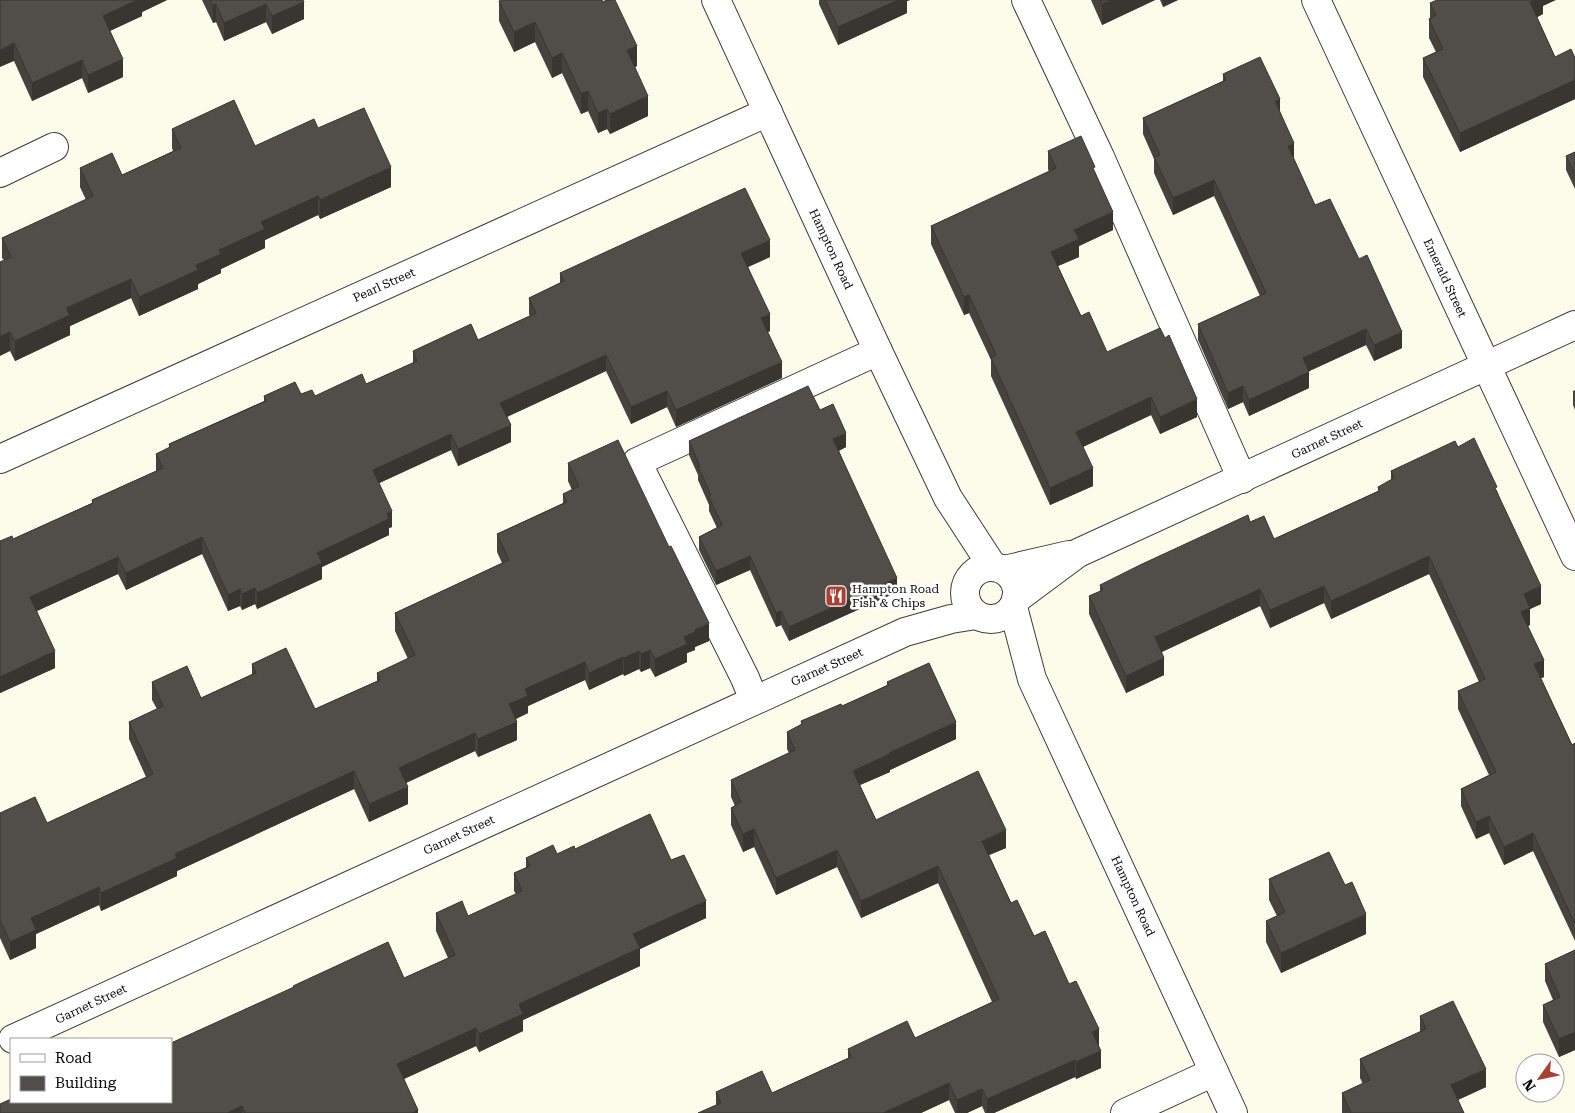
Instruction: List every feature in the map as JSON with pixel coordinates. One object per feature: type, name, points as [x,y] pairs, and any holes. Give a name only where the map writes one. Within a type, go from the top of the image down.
[{"type":"street","name":"Hampton Road","points":[[716,0],[948,498],[999,568]]},
{"type":"street","points":[[1026,0],[1100,157],[1242,479]]},
{"type":"street","name":"Emerald Street","points":[[1316,0],[1575,556]]},
{"type":"street","name":"Pearl Street","points":[[0,459],[768,112]]},
{"type":"street","points":[[0,173],[54,148]]},
{"type":"street","name":"Garnet Street","points":[[999,568],[1078,553],[1575,325]]},
{"type":"street","points":[[754,700],[745,678],[637,462],[878,351]]},
{"type":"street","name":"Hampton Road","points":[[948,498],[966,584]]},
{"type":"street","name":"Garnet Street","points":[[1015,603],[1078,553]]},
{"type":"street","points":[[999,568],[1008,572],[1015,582],[1017,594],[1015,603],[1005,616],[997,618],[983,617],[968,607],[964,597],[966,584],[979,569],[999,568]]},
{"type":"street","name":"Garnet Street","points":[[905,632],[966,584]]},
{"type":"street","name":"Hampton Road","points":[[1015,603],[1032,679],[1234,1113]]},
{"type":"street","name":"Hampton Road","points":[[983,617],[1032,679]]},
{"type":"street","name":"Garnet Street","points":[[16,1038],[905,632],[951,619],[983,617]]},
{"type":"street","points":[[1125,1113],[1214,1072]]},
{"type":"building","points":[[0,0],[137,0],[103,16],[123,59],[88,75],[82,60],[32,83],[14,43],[0,50]]},
{"type":"building","points":[[210,0],[303,0],[304,2],[272,16],[266,4],[224,23],[216,4],[213,5]]},
{"type":"building","points":[[602,0],[603,2],[615,0],[637,46],[627,50],[648,96],[610,114],[607,109],[598,113],[588,91],[581,94],[562,53],[552,58],[535,22],[514,32],[499,1]]},
{"type":"building","points":[[825,0],[898,0],[838,27]]},
{"type":"building","points":[[1100,0],[1112,0],[1102,4]]},
{"type":"building","points":[[1437,0],[1534,0],[1530,2],[1555,57],[1571,49],[1575,58],[1575,80],[1460,133],[1423,58],[1443,49],[1429,19],[1436,15],[1430,3]]},
{"type":"building","points":[[1260,57],[1280,99],[1275,101],[1294,143],[1288,146],[1315,205],[1330,199],[1359,259],[1367,255],[1402,332],[1374,345],[1366,329],[1303,358],[1309,372],[1249,400],[1243,386],[1228,393],[1198,324],[1266,293],[1214,180],[1173,198],[1154,157],[1160,155],[1143,118],[1226,80],[1223,74]]},
{"type":"building","points":[[234,100],[255,146],[314,119],[318,128],[364,108],[391,167],[320,200],[318,196],[261,222],[265,229],[219,250],[221,254],[196,265],[198,270],[139,297],[131,279],[66,308],[70,315],[15,341],[10,332],[0,336],[0,262],[11,257],[2,238],[93,196],[80,168],[112,153],[122,175],[181,148],[172,129]]},
{"type":"building","points":[[1081,136],[1113,212],[1074,230],[1079,239],[1051,252],[1081,316],[1089,312],[1107,352],[1160,328],[1165,338],[1169,335],[1197,399],[1160,417],[1151,397],[1076,432],[1093,468],[1050,488],[991,358],[996,355],[969,295],[964,297],[931,226],[1056,168],[1048,151]]},
{"type":"building","points":[[1575,152],[1575,175],[1566,156]]},
{"type":"building","points":[[745,188],[770,240],[741,253],[770,314],[761,318],[782,362],[676,410],[667,391],[631,407],[606,355],[500,403],[511,425],[458,449],[451,434],[373,470],[392,511],[387,513],[389,519],[317,553],[322,563],[257,593],[255,588],[242,594],[240,589],[228,595],[202,537],[126,573],[118,557],[30,597],[55,651],[0,677],[0,541],[12,536],[13,539],[93,503],[92,500],[163,468],[156,454],[170,447],[169,444],[266,401],[264,396],[295,382],[301,394],[312,390],[315,396],[362,374],[366,384],[417,361],[413,351],[471,324],[478,340],[536,313],[529,298],[564,281],[560,273]]},
{"type":"building","points":[[808,386],[820,410],[833,404],[846,433],[833,439],[897,578],[789,627],[781,611],[776,613],[750,556],[716,571],[699,537],[722,525],[709,497],[711,495],[689,441]]},
{"type":"building","points":[[1474,438],[1541,586],[1524,594],[1530,608],[1521,612],[1544,660],[1534,664],[1572,745],[1575,743],[1575,924],[1533,833],[1504,847],[1489,816],[1476,822],[1461,789],[1496,772],[1458,691],[1485,679],[1429,556],[1331,601],[1324,586],[1270,610],[1260,589],[1155,637],[1164,658],[1126,676],[1089,596],[1103,590],[1100,585],[1248,515],[1250,522],[1264,516],[1274,539],[1379,491],[1378,487],[1394,478],[1391,471],[1455,441],[1458,447]]},
{"type":"building","points":[[618,440],[669,547],[671,546],[709,623],[684,637],[687,644],[655,659],[650,650],[641,654],[639,651],[589,673],[585,662],[525,689],[528,696],[509,704],[517,722],[478,739],[475,733],[399,768],[408,787],[369,804],[354,771],[175,854],[177,858],[101,893],[99,887],[31,918],[36,930],[10,942],[0,920],[0,813],[35,797],[47,823],[153,774],[129,722],[163,706],[152,682],[187,666],[201,698],[256,673],[252,664],[286,648],[315,709],[380,680],[377,673],[415,655],[395,613],[509,560],[497,534],[567,502],[563,494],[579,486],[568,463]]},
{"type":"building","points":[[929,663],[956,722],[853,771],[876,820],[978,771],[1006,830],[982,841],[1011,903],[1017,900],[1034,936],[1045,931],[1069,984],[1076,981],[1099,1029],[1092,1032],[1101,1051],[1076,1062],[1075,1060],[987,1099],[982,1089],[957,1100],[949,1083],[883,1113],[698,1113],[721,1103],[716,1092],[762,1071],[772,1093],[851,1057],[848,1049],[907,1021],[915,1038],[999,999],[938,866],[861,901],[837,850],[776,878],[754,829],[743,834],[731,808],[741,802],[731,780],[795,750],[787,732],[802,724],[801,721],[841,704],[842,706],[889,685],[887,682]]},
{"type":"building","points":[[650,814],[671,860],[684,855],[706,901],[633,934],[640,948],[519,1004],[523,1014],[479,1034],[476,1028],[397,1064],[418,1110],[412,1113],[245,1113],[242,1106],[227,1113],[0,1113],[0,1104],[10,1099],[10,1103],[172,1103],[172,1043],[388,942],[404,978],[455,955],[436,913],[462,901],[468,916],[522,891],[514,873],[530,866],[526,858],[553,845],[557,854],[574,846],[575,849]]},
{"type":"building","points":[[1329,852],[1345,885],[1352,882],[1366,914],[1281,953],[1266,921],[1285,912],[1269,879]]},
{"type":"building","points":[[1575,950],[1575,1032],[1559,1039],[1543,1005],[1560,997],[1545,964]]},
{"type":"building","points":[[1453,1001],[1486,1069],[1451,1085],[1464,1113],[1351,1113],[1342,1093],[1370,1080],[1360,1059],[1426,1029],[1420,1016]]},
{"type":"place","name":"Hampton Road Fish & Chips","points":[[836,596]]}]
